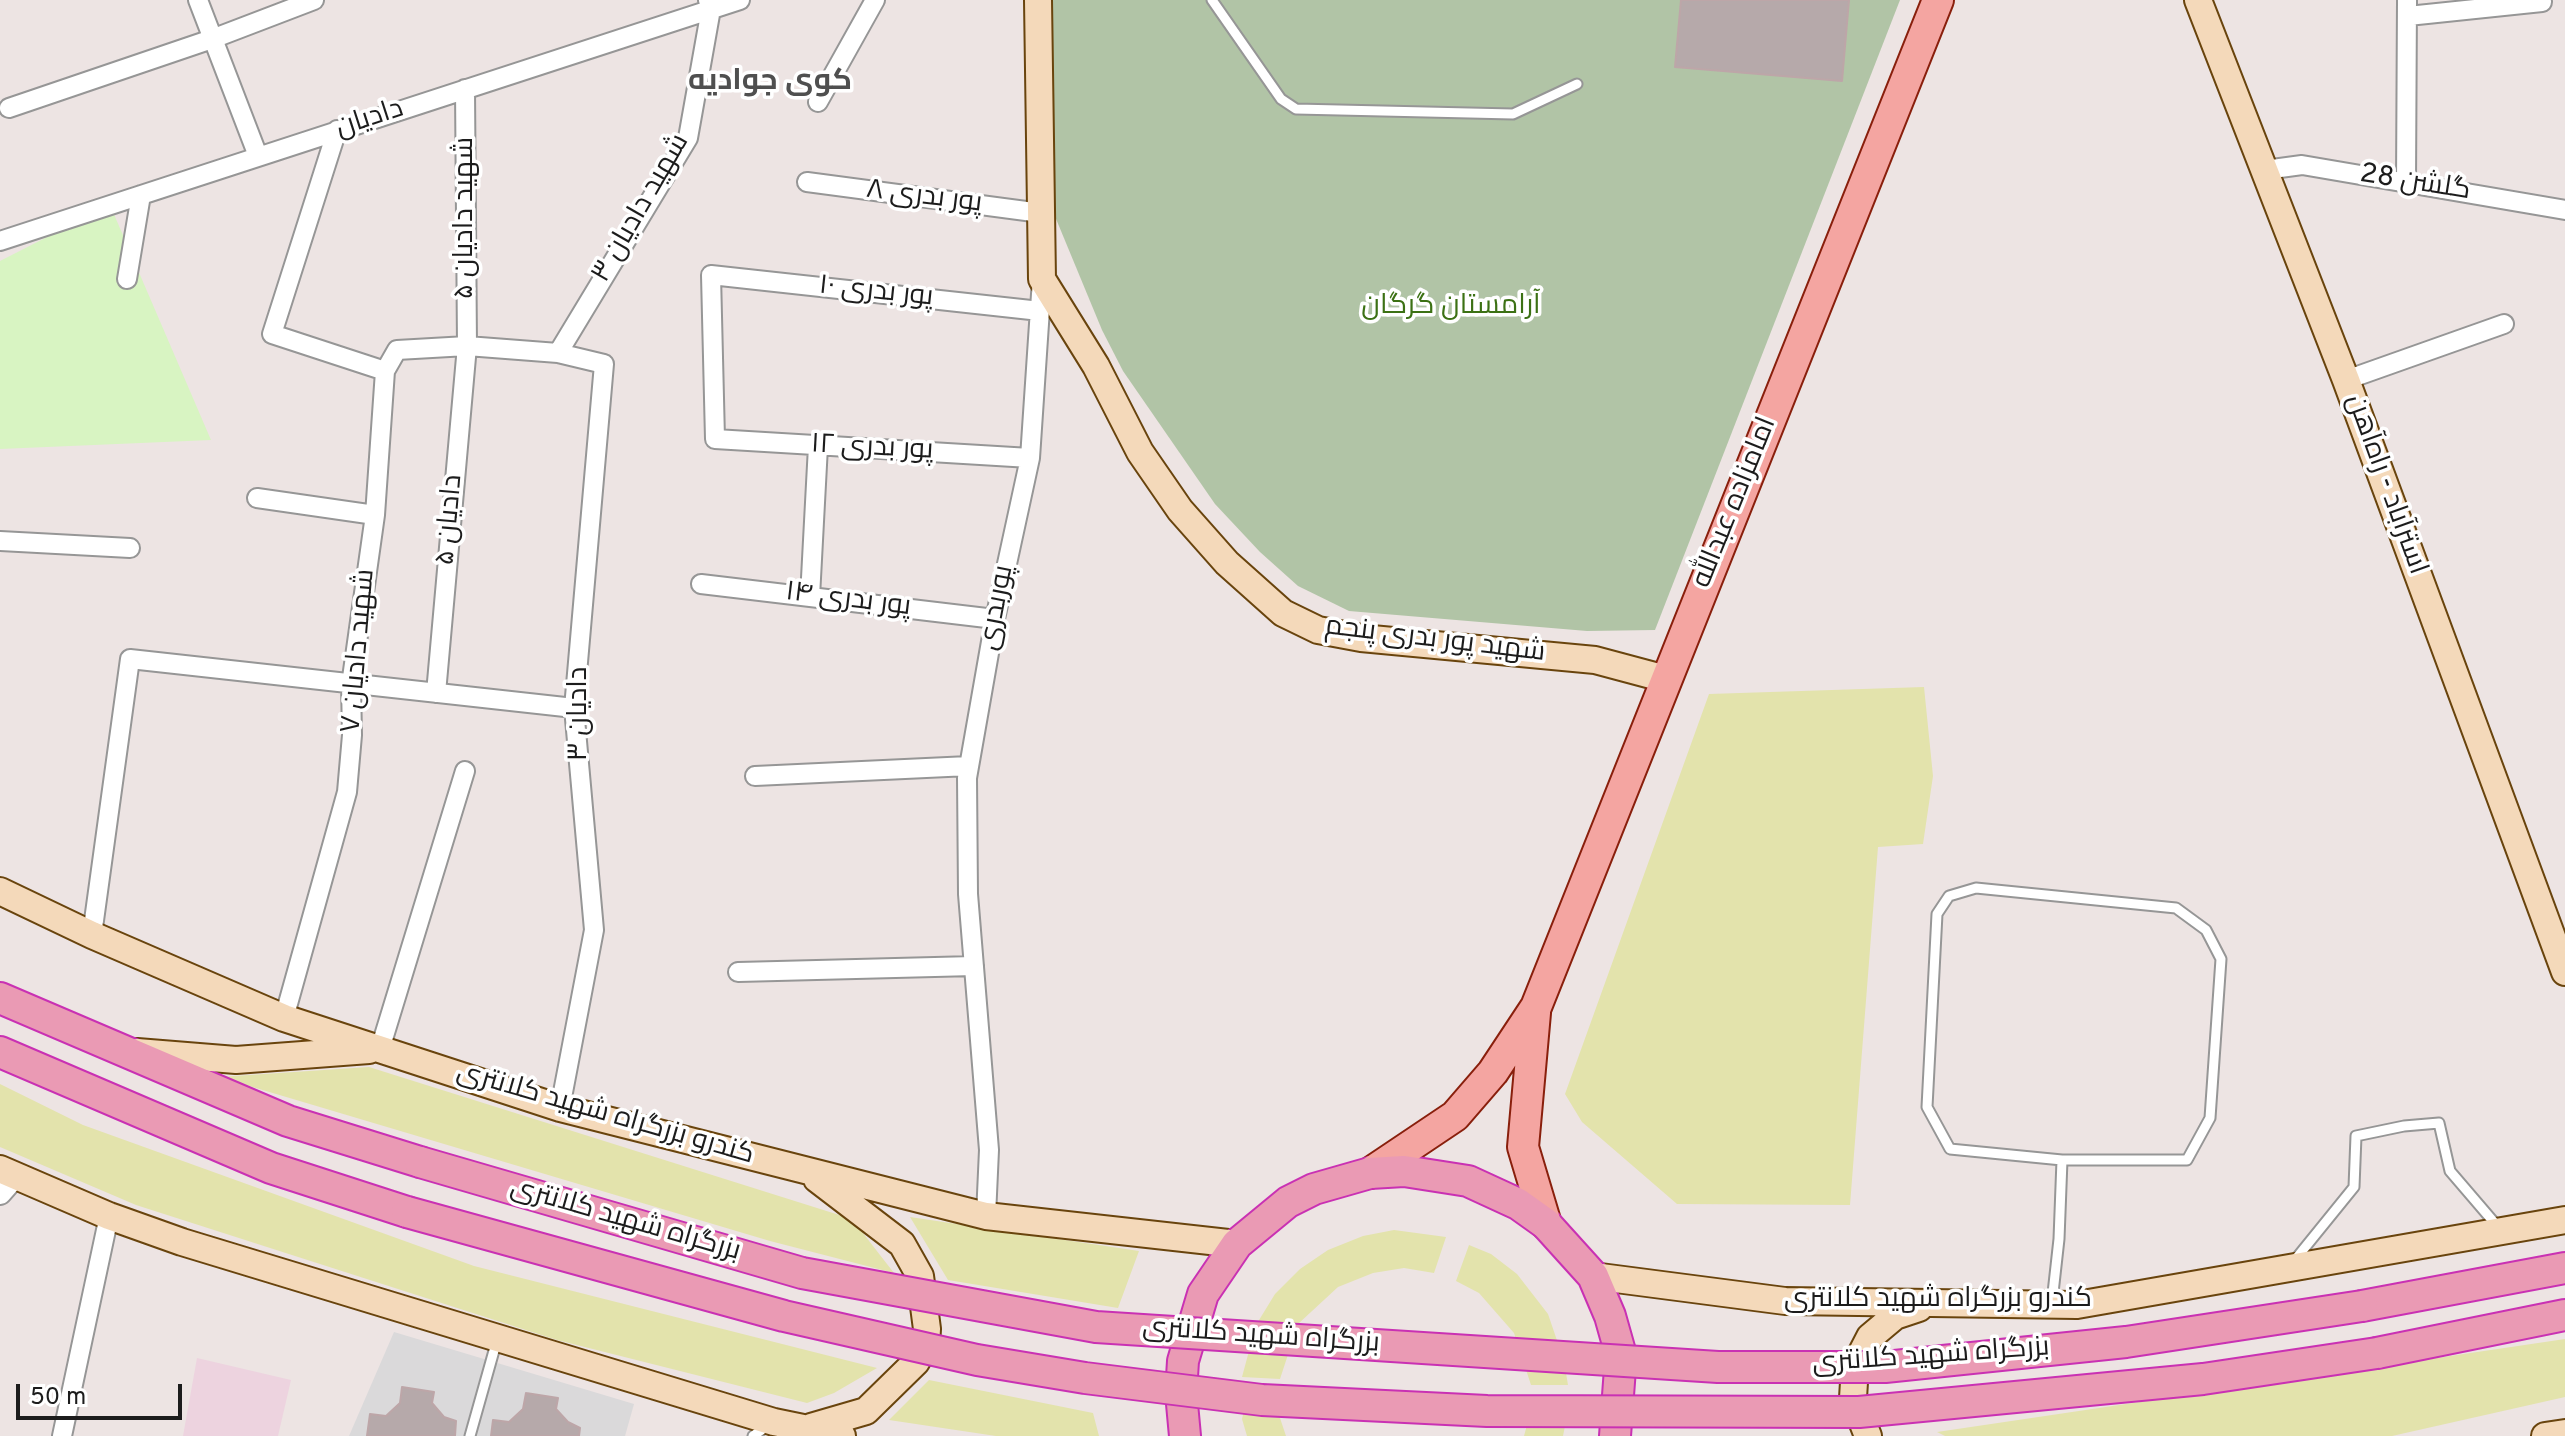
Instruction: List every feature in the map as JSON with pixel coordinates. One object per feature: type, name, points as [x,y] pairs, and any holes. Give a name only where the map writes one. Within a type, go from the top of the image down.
[{"type":"highway","name":"بزرگراه شهید کلانتری","points":[[0,998],[288,1121],[420,1162],[802,1273],[1096,1327],[1718,1367],[1885,1367],[2126,1342],[2362,1306],[2565,1268]]},
{"type":"highway","name":"بزرگراه شهید کلانتری","points":[[0,1052],[271,1168],[407,1212],[784,1316],[977,1360],[1085,1378],[1262,1400],[1487,1411],[1859,1412],[2203,1379],[2377,1353],[2565,1315]]},
{"type":"highway","points":[[1185,1436],[1181,1393],[1183,1361],[1203,1294],[1237,1244],[1288,1202],[1341,1180],[1370,1173],[1404,1171],[1468,1181],[1518,1204],[1546,1224],[1593,1276],[1610,1316],[1621,1355],[1615,1436]]},
{"type":"main road","name":"پوربدری","points":[[1038,0],[1042,279]]},
{"type":"main road","name":"امامزاده عبدالله","points":[[1370,1173],[1416,1146],[1455,1116],[1493,1072],[1536,1007],[1938,0]]},
{"type":"main road","name":"استرآباد - راه‌آهن","points":[[2198,0],[2346,380],[2565,972]]},
{"type":"main road","name":"شهید پور بدری پنجم","points":[[1042,279],[1096,366],[1140,452],[1180,510],[1227,563],[1283,613],[1318,630],[1361,638],[1595,660],[1666,679]]},
{"type":"main road","name":"کندرو بزرگراه شهید کلانتری","points":[[0,891],[92,935],[284,1018],[560,1108],[986,1216],[1237,1244]]},
{"type":"main road","name":"امامزاده عبدالله","points":[[1536,1007],[1523,1147],[1546,1224]]},
{"type":"main road","points":[[125,1051],[236,1060],[380,1049]]},
{"type":"main road","points":[[806,1170],[879,1222],[902,1244],[920,1276],[927,1329],[926,1345],[916,1362],[866,1411],[807,1428]]},
{"type":"main road","points":[[5,1179],[182,1242],[498,1337],[763,1429],[807,1428],[842,1436]]},
{"type":"main road","name":"کندرو بزرگراه شهید کلانتری","points":[[1593,1276],[1785,1301],[1926,1306],[2077,1305],[2565,1220]]},
{"type":"main road","points":[[1868,1436],[1853,1398],[1855,1366],[1870,1337],[1895,1316],[1926,1306]]},
{"type":"main road","points":[[2545,1436],[2565,1433]]},
{"type":"street","points":[[198,0],[258,156]]},
{"type":"street","points":[[9,108],[212,39],[314,0]]},
{"type":"street","name":"دادیان","points":[[0,241],[465,89],[710,4],[740,0]]},
{"type":"street","points":[[818,102],[875,0]]},
{"type":"street","points":[[2406,183],[2408,8],[2542,2]]},
{"type":"street","name":"۳ شهید دادیان","points":[[558,353],[688,138],[710,4]]},
{"type":"street","name":"۵ شهید دادیان","points":[[465,89],[467,346]]},
{"type":"street","points":[[337,130],[272,334],[385,371],[397,350],[467,346],[558,353]]},
{"type":"street","name":"گلشن 28","points":[[2265,170],[2302,165],[2565,210]]},
{"type":"street","name":"پور بدری ۸","points":[[807,182],[1041,213]]},
{"type":"street","points":[[127,279],[141,195]]},
{"type":"street","name":"پور بدری ۱۰","points":[[715,439],[711,275],[1040,311]]},
{"type":"street","name":"پوربدری","points":[[986,1216],[989,1150],[968,894],[969,766],[995,619],[1030,458],[1042,279]]},
{"type":"street","points":[[2346,380],[2504,324]]},
{"type":"street","name":"دادیان ۵","points":[[436,693],[467,346]]},
{"type":"street","name":"دادیان ۳","points":[[558,353],[604,364],[574,708],[594,930],[560,1108]]},
{"type":"street","name":"شهید دادیان ۷","points":[[284,1018],[347,792],[352,735],[351,685],[375,515],[385,371]]},
{"type":"street","name":"پور بدری ۱۲","points":[[715,439],[1030,458]]},
{"type":"street","points":[[810,597],[818,446]]},
{"type":"street","points":[[257,498],[375,515]]},
{"type":"street","points":[[0,541],[130,548]]},
{"type":"street","name":"پور بدری ۱۴","points":[[701,584],[995,619]]},
{"type":"street","points":[[92,935],[130,659],[574,708]]},
{"type":"street","points":[[755,776],[969,766]]},
{"type":"street","points":[[380,1049],[465,771]]},
{"type":"street","points":[[738,972],[974,966]]},
{"type":"street","points":[[62,1436],[109,1216]]},
{"type":"lane","points":[[1212,0],[1281,99],[1296,109],[1513,114],[1577,84]]},
{"type":"lane","points":[[1976,888],[2176,908],[2206,930],[2221,959],[2210,1118],[2187,1160],[2062,1160],[1950,1149],[1927,1107],[1937,914],[1949,896],[1976,888]]},
{"type":"lane","points":[[2287,1270],[2354,1187],[2356,1136],[2404,1126],[2439,1123],[2450,1171],[2503,1232]]},
{"type":"lane","points":[[2051,1305],[2059,1239],[2062,1160]]},
{"type":"lane","points":[[470,1436],[498,1337]]},
{"type":"shaded area","points":[[394,1332],[634,1404],[625,1436],[349,1436]]},
{"type":"shaded area","points":[[197,1358],[291,1380],[278,1436],[183,1436]]},
{"type":"green space","name":"آرامستان گرگان","points":[[1052,0],[1900,0],[1655,630],[1587,631],[1349,611],[1298,586],[1260,552],[1215,504],[1123,371],[1102,330],[1054,214]]},
{"type":"green space","points":[[110,205],[211,440],[0,449],[0,261]]},
{"type":"green space","points":[[1924,687],[1933,776],[1923,844],[1878,847],[1850,1205],[1677,1204],[1582,1122],[1565,1094],[1709,694]]},
{"type":"green space","points":[[369,1067],[852,1219],[894,1273],[770,1241],[219,1077]]},
{"type":"green space","points":[[0,1084],[83,1125],[474,1266],[877,1368],[834,1393],[807,1403],[557,1340],[136,1205],[0,1147]]},
{"type":"green space","points":[[910,1217],[1139,1251],[1118,1308],[948,1280]]},
{"type":"green space","points":[[1394,1230],[1446,1237],[1434,1273],[1404,1268],[1373,1273],[1338,1287],[1298,1324],[1280,1379],[1242,1377],[1256,1325],[1275,1294],[1300,1269],[1328,1250],[1363,1236]]},
{"type":"green space","points":[[1469,1245],[1491,1254],[1517,1274],[1548,1314],[1564,1361],[1568,1385],[1531,1385],[1514,1333],[1479,1293],[1456,1281]]},
{"type":"green space","points":[[2565,1339],[2565,1397],[2392,1436],[1945,1436],[1937,1432]]},
{"type":"green space","points":[[929,1380],[1093,1413],[1099,1436],[996,1436],[889,1420]]},
{"type":"green space","points":[[1245,1406],[1276,1406],[1286,1436],[1247,1436],[1242,1419]]},
{"type":"green space","points":[[1531,1410],[1568,1411],[1563,1436],[1524,1436]]},
{"type":"building","points":[[1681,0],[1849,0],[1842,81],[1675,67]]},
{"type":"building","points":[[402,1387],[434,1392],[432,1403],[444,1417],[456,1421],[455,1436],[367,1436],[370,1414],[386,1416],[400,1403]]},
{"type":"building","points":[[526,1393],[558,1398],[556,1409],[568,1422],[580,1428],[579,1436],[491,1436],[493,1420],[509,1422],[523,1409]]},
{"type":"district","name":"کوی جوادیه","points":[[770,83]]}]
